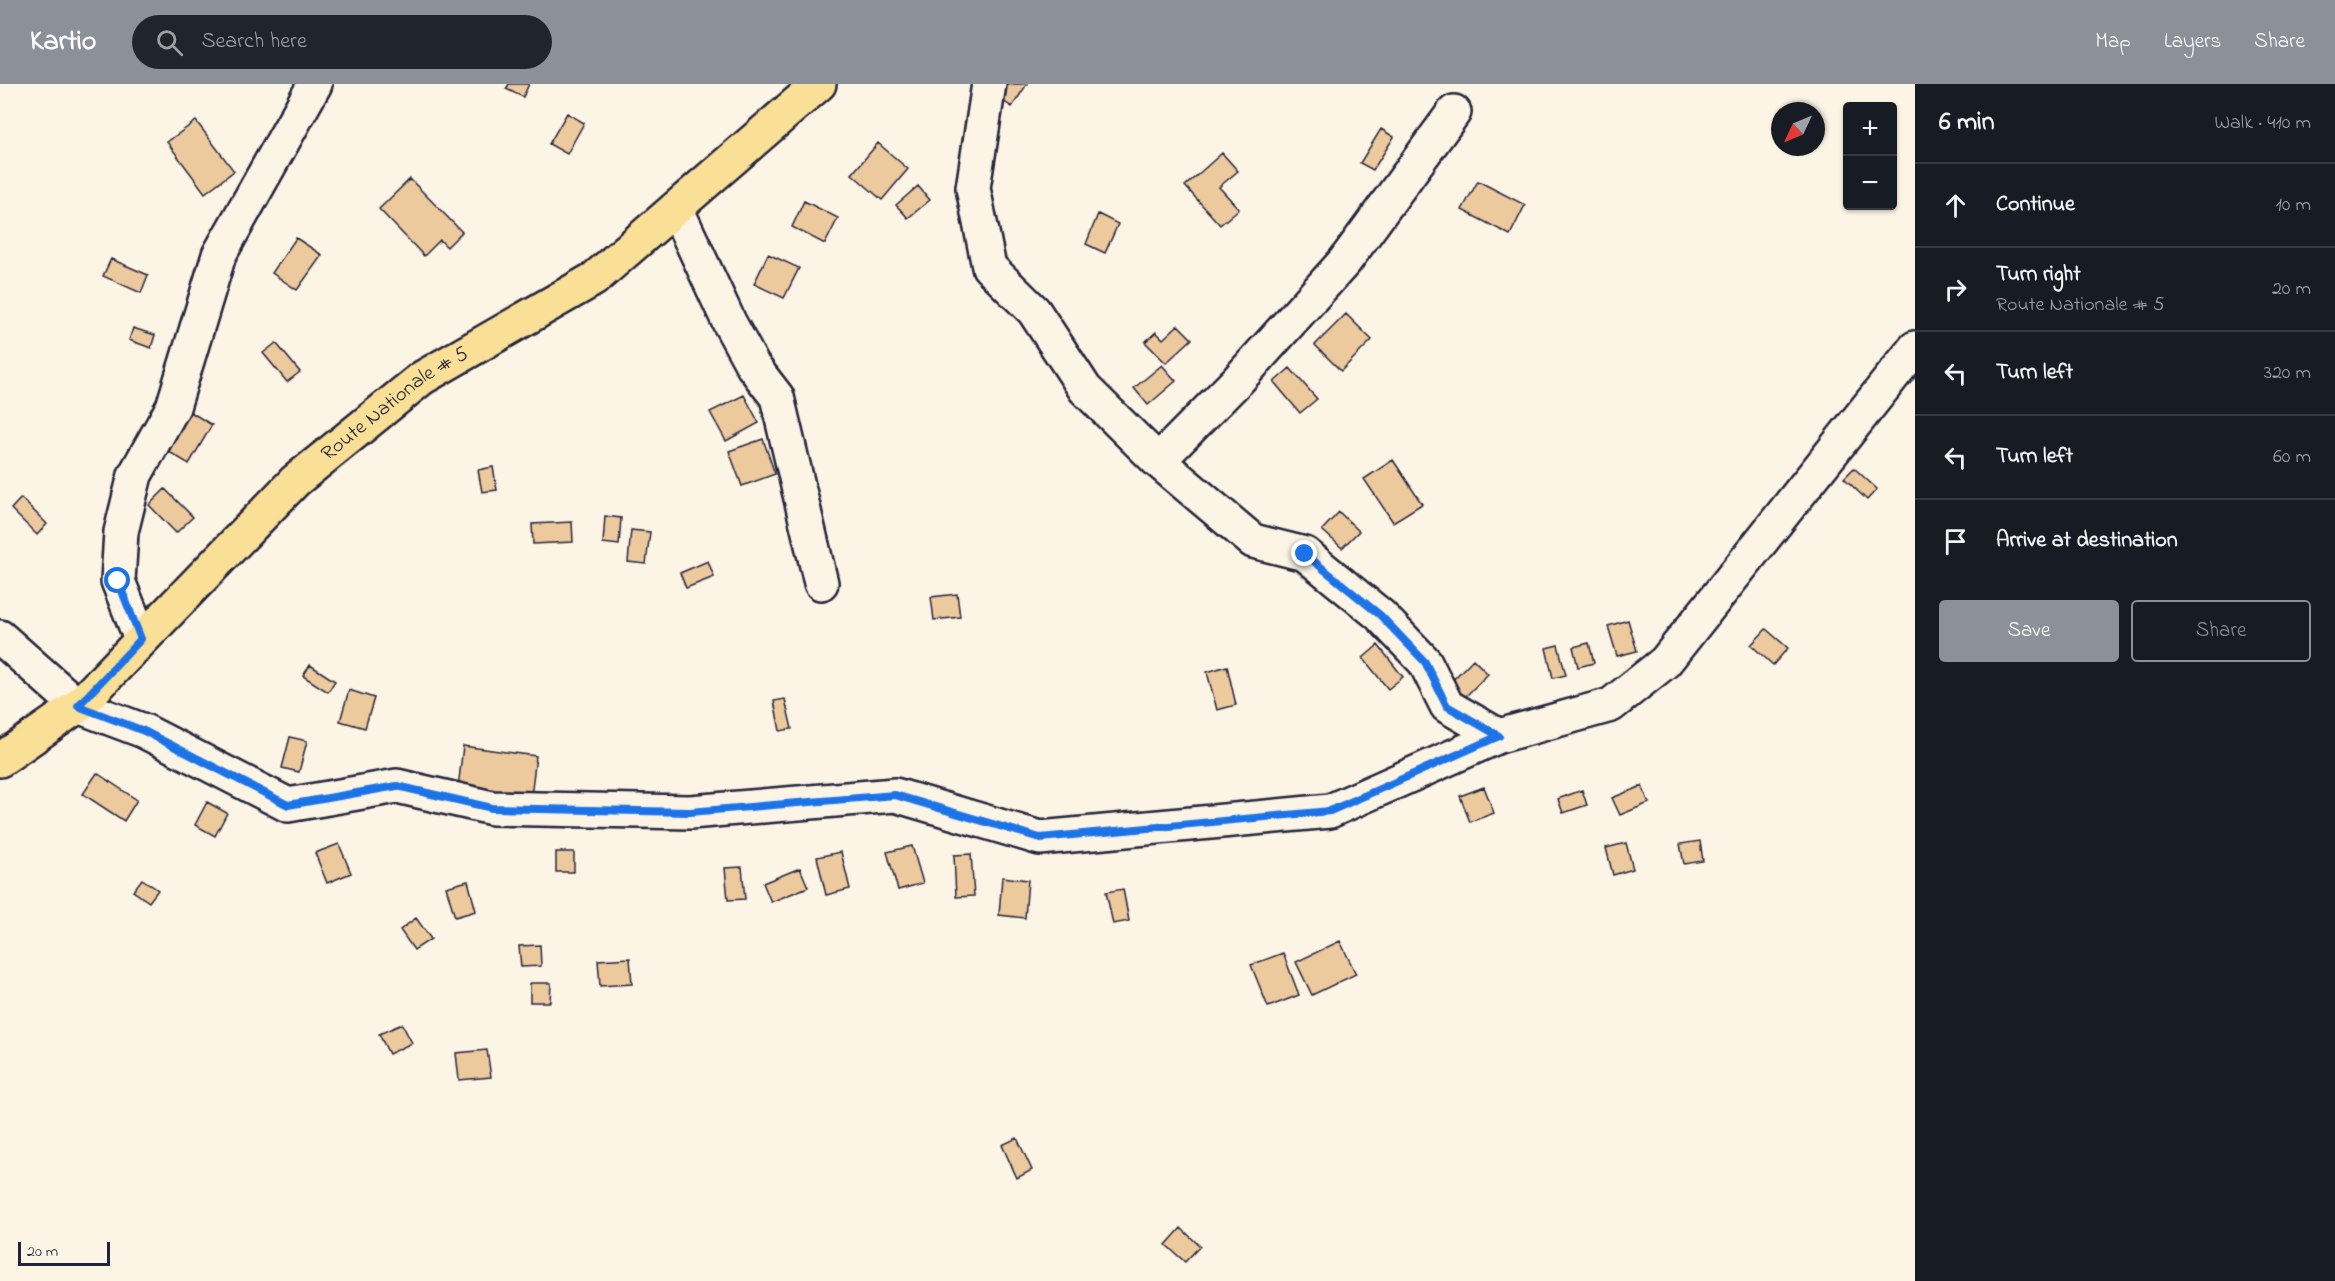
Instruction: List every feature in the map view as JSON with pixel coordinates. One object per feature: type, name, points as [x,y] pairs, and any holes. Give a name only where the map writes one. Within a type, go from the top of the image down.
[{"type":"main road","name":"Route Nationale # 5","points":[[0,759],[78,706],[295,481],[422,378],[594,279],[819,84]]},
{"type":"street","points":[[141,639],[118,581],[121,532],[135,475],[173,407],[219,255],[315,84]]},
{"type":"street","points":[[989,84],[973,188],[989,267],[1034,311],[1085,389],[1158,461],[1253,541],[1305,554],[1380,615],[1425,662],[1447,706],[1499,736]]},
{"type":"street","points":[[1158,461],[1238,380],[1345,261],[1454,112]]},
{"type":"street","points":[[676,208],[729,322],[753,366],[777,398],[821,583]]},
{"type":"street","points":[[0,637],[78,706],[144,731],[288,805],[397,786],[492,808],[679,812],[895,795],[1040,838],[1330,811],[1499,736],[1611,705],[1665,662],[1915,348]]},
{"type":"building","points":[[509,84],[529,84],[523,97],[506,89]]},
{"type":"building","points":[[1006,84],[1027,84],[1012,107],[997,97]]},
{"type":"building","points":[[567,113],[584,123],[567,154],[549,144]]},
{"type":"building","points":[[196,121],[234,171],[205,193],[167,142]]},
{"type":"building","points":[[1381,129],[1394,137],[1373,170],[1360,163]]},
{"type":"building","points":[[878,143],[908,169],[882,200],[852,174]]},
{"type":"building","points":[[1222,153],[1238,171],[1219,187],[1239,209],[1220,225],[1185,186]]},
{"type":"building","points":[[410,179],[462,232],[447,247],[440,240],[424,256],[379,209]]},
{"type":"building","points":[[1478,181],[1525,205],[1510,235],[1462,210]]},
{"type":"building","points":[[918,186],[930,200],[908,218],[896,205]]},
{"type":"building","points":[[804,201],[838,218],[825,244],[792,227]]},
{"type":"building","points":[[1098,214],[1118,224],[1105,253],[1086,244]]},
{"type":"building","points":[[296,238],[322,255],[297,290],[272,273]]},
{"type":"building","points":[[768,254],[799,268],[784,298],[754,284]]},
{"type":"building","points":[[111,259],[148,275],[141,293],[103,276]]},
{"type":"building","points":[[1346,314],[1372,340],[1341,371],[1315,345]]},
{"type":"building","points":[[1178,325],[1192,339],[1166,363],[1145,342],[1156,332],[1163,339]]},
{"type":"building","points":[[133,328],[155,335],[151,348],[129,340]]},
{"type":"building","points":[[276,343],[300,372],[287,382],[263,353]]},
{"type":"building","points":[[1162,365],[1176,381],[1148,405],[1134,388]]},
{"type":"building","points":[[1290,368],[1317,399],[1300,413],[1274,382]]},
{"type":"building","points":[[744,395],[759,423],[726,441],[710,412]]},
{"type":"building","points":[[189,411],[212,425],[189,464],[166,450]]},
{"type":"building","points":[[763,439],[775,474],[742,486],[729,451]]},
{"type":"building","points":[[1393,460],[1422,504],[1393,522],[1364,479]]},
{"type":"building","points":[[493,467],[497,490],[482,492],[478,470]]},
{"type":"building","points":[[1854,468],[1877,489],[1867,500],[1844,478]]},
{"type":"building","points":[[165,489],[193,517],[176,533],[149,505]]},
{"type":"building","points":[[21,498],[47,524],[37,535],[11,509]]},
{"type":"building","points":[[1339,512],[1359,531],[1342,548],[1322,530]]},
{"type":"building","points":[[605,516],[621,518],[619,545],[603,543]]},
{"type":"building","points":[[572,522],[573,542],[533,544],[532,524]]},
{"type":"building","points":[[631,530],[650,532],[646,564],[628,562]]},
{"type":"building","points":[[708,561],[714,577],[686,588],[680,573]]},
{"type":"building","points":[[957,594],[960,617],[934,620],[931,597]]},
{"type":"building","points":[[1628,620],[1637,651],[1617,656],[1608,626]]},
{"type":"building","points":[[1766,629],[1788,648],[1773,665],[1751,645]]},
{"type":"building","points":[[1589,643],[1594,663],[1578,667],[1573,647]]},
{"type":"building","points":[[1378,645],[1403,677],[1388,689],[1363,658]]},
{"type":"building","points":[[1558,645],[1566,675],[1553,678],[1546,648]]},
{"type":"building","points":[[1473,659],[1488,674],[1464,698],[1449,684]]},
{"type":"building","points":[[310,665],[335,681],[328,692],[303,676]]},
{"type":"building","points":[[1227,666],[1236,705],[1217,710],[1207,672]]},
{"type":"building","points":[[349,690],[374,698],[365,728],[340,721]]},
{"type":"building","points":[[785,699],[792,729],[780,731],[774,701]]},
{"type":"building","points":[[290,737],[307,741],[299,772],[282,768]]},
{"type":"building","points":[[463,746],[536,756],[531,797],[458,788]]},
{"type":"building","points":[[97,773],[137,800],[124,821],[83,794]]},
{"type":"building","points":[[1642,786],[1649,803],[1620,815],[1612,798]]},
{"type":"building","points":[[1484,787],[1494,813],[1470,822],[1460,796]]},
{"type":"building","points":[[1582,790],[1587,805],[1563,813],[1558,799]]},
{"type":"building","points":[[207,802],[227,813],[215,836],[195,825]]},
{"type":"building","points":[[1700,841],[1703,861],[1684,864],[1680,844]]},
{"type":"building","points":[[1626,843],[1633,869],[1613,875],[1606,848]]},
{"type":"building","points":[[339,844],[351,873],[327,883],[315,853]]},
{"type":"building","points":[[912,846],[923,883],[898,890],[887,852]]},
{"type":"building","points":[[556,852],[574,852],[574,872],[556,872]]},
{"type":"building","points":[[841,852],[850,889],[826,895],[817,857]]},
{"type":"building","points":[[971,854],[974,896],[956,897],[954,855]]},
{"type":"building","points":[[742,867],[745,899],[728,900],[725,868]]},
{"type":"building","points":[[800,868],[808,887],[771,902],[763,883]]},
{"type":"building","points":[[1002,877],[1028,880],[1025,918],[999,915]]},
{"type":"building","points":[[142,879],[158,890],[149,902],[133,891]]},
{"type":"building","points":[[468,881],[476,911],[455,917],[446,887]]},
{"type":"building","points":[[1123,889],[1129,921],[1113,924],[1106,892]]},
{"type":"building","points":[[416,918],[431,939],[414,950],[400,930]]},
{"type":"building","points":[[1340,941],[1356,974],[1312,995],[1296,962]]},
{"type":"building","points":[[540,945],[541,966],[521,967],[519,946]]},
{"type":"building","points":[[1283,953],[1299,995],[1268,1007],[1251,965]]},
{"type":"building","points":[[630,958],[632,984],[600,986],[598,960]]},
{"type":"building","points":[[530,983],[551,983],[550,1002],[530,1002]]},
{"type":"building","points":[[402,1024],[412,1043],[389,1054],[379,1034]]},
{"type":"building","points":[[487,1050],[491,1077],[459,1080],[456,1053]]},
{"type":"building","points":[[1017,1138],[1032,1170],[1017,1178],[1002,1145]]},
{"type":"building","points":[[1181,1228],[1200,1246],[1185,1262],[1166,1245]]},
{"type":"route","points":[[118,581],[141,639],[78,706],[144,731],[288,805],[397,786],[492,808],[690,812],[895,795],[1040,838],[1330,811],[1499,736],[1447,706],[1425,662],[1380,615],[1305,554]]}]
